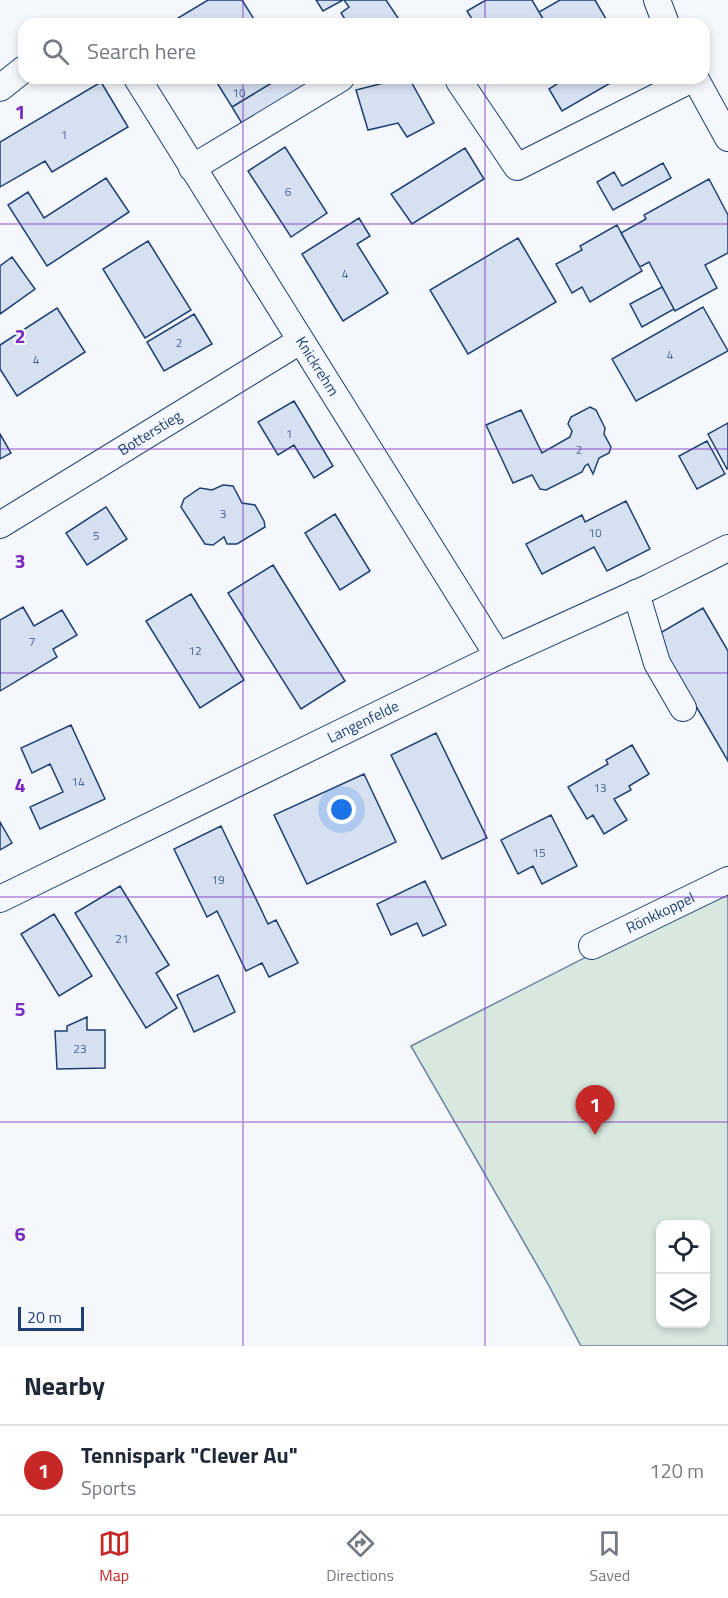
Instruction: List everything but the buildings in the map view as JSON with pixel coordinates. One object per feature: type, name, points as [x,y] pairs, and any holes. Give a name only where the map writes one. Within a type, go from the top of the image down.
[{"type":"street","points":[[657,0],[664,18]]},
{"type":"street","points":[[0,88],[18,74]]},
{"type":"street","name":"Knickrehm","points":[[141,84],[498,656]]},
{"type":"street","points":[[192,168],[331,84]]},
{"type":"street","points":[[461,84],[517,167],[682,84]]},
{"type":"street","points":[[697,84],[728,138]]},
{"type":"street","name":"Botterstieg","points":[[0,525],[300,341]]},
{"type":"street","name":"Langenfelde","points":[[0,899],[498,656],[728,548]]},
{"type":"street","points":[[636,593],[657,663],[683,708]]},
{"type":"street","name":"Rönkkoppel","points":[[592,946],[728,880]]},
{"type":"shaded area","points":[[728,885],[728,1346],[581,1346],[548,1284],[411,1046]]},
{"type":"place","name":"Tennispark \"Clever Au\"","points":[[595,1135]]}]
